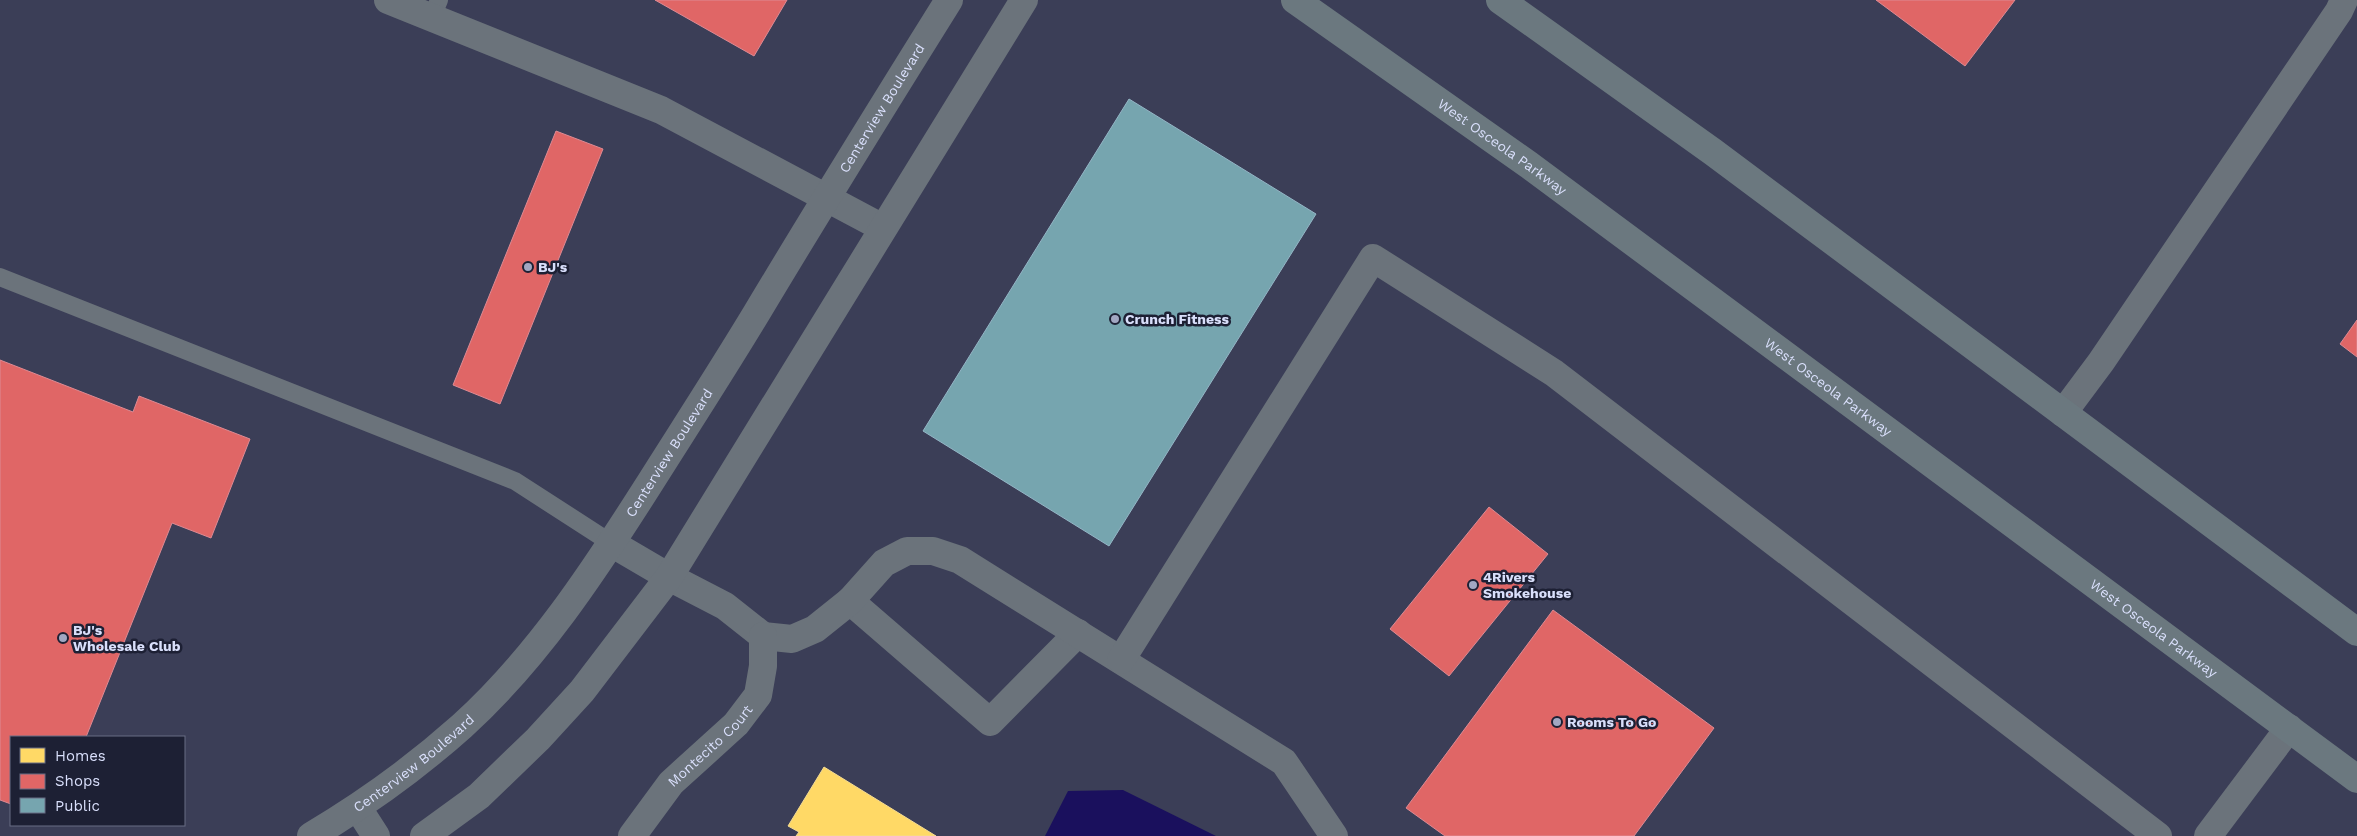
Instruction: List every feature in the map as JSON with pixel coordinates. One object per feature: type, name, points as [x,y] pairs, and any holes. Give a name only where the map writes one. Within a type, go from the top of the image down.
[{"type":"main road","name":"West Osceola Parkway","points":[[1294,0],[1529,165],[2357,779]]},
{"type":"main road","points":[[1500,0],[1713,152],[2357,632]]},
{"type":"street","points":[[388,0],[435,9],[661,110],[883,228]]},
{"type":"street","name":"Centerview Boulevard","points":[[311,836],[358,808],[407,772],[463,724],[510,677],[547,634],[611,544],[722,370],[949,0]]},
{"type":"street","points":[[424,836],[479,796],[538,739],[582,690],[669,577],[1024,0]]},
{"type":"street","points":[[2063,413],[2101,362],[2339,11],[2344,0]]},
{"type":"street","points":[[1121,660],[1374,258],[1554,373],[2158,836]]},
{"type":"street","points":[[611,544],[725,606],[763,636],[792,639],[815,629],[850,601],[884,563],[907,551],[933,551],[960,560],[1284,762],[1334,836]]},
{"type":"street","points":[[850,601],[990,722],[1078,633]]},
{"type":"street","name":"Montecito Court","points":[[632,836],[671,783],[736,724],[758,695],[763,666],[763,636]]},
{"type":"street","points":[[2208,836],[2289,728]]},
{"type":"street","points":[[358,808],[376,836]]},
{"type":"lane","points":[[0,277],[515,481],[611,544]]},
{"type":"shaded area","points":[[1123,790],[1216,836],[1045,836],[1068,791]]},
{"type":"building: Homes","points":[[824,767],[936,836],[796,836],[799,832],[788,826]]},
{"type":"building: Shops","points":[[655,0],[787,0],[754,56]]},
{"type":"building: Shops","points":[[1876,0],[2015,0],[1965,66]]},
{"type":"building: Shops","name":"BJ's","points":[[556,131],[603,149],[500,404],[453,385]]},
{"type":"building: Shops","points":[[2357,320],[2357,357],[2340,344]]},
{"type":"building: Shops","name":"BJ's Wholesale Club","points":[[0,360],[133,412],[139,396],[250,439],[211,538],[172,523],[86,736],[10,736],[10,804],[0,800]]},
{"type":"building: Shops","points":[[1489,507],[1548,554],[1449,676],[1390,629]]},
{"type":"building: Shops","points":[[1553,610],[1714,728],[1634,836],[1445,836],[1406,808]]},
{"type":"building: Public","points":[[1129,99],[1316,214],[1109,546],[923,431]]},
{"type":"place","name":"BJ's","points":[[528,267]]},
{"type":"place","name":"Crunch Fitness","points":[[1115,319]]},
{"type":"place","name":"4Rivers Smokehouse","points":[[1473,585]]},
{"type":"place","name":"BJ's Wholesale Club","points":[[63,638]]},
{"type":"place","name":"Rooms To Go","points":[[1557,722]]}]
